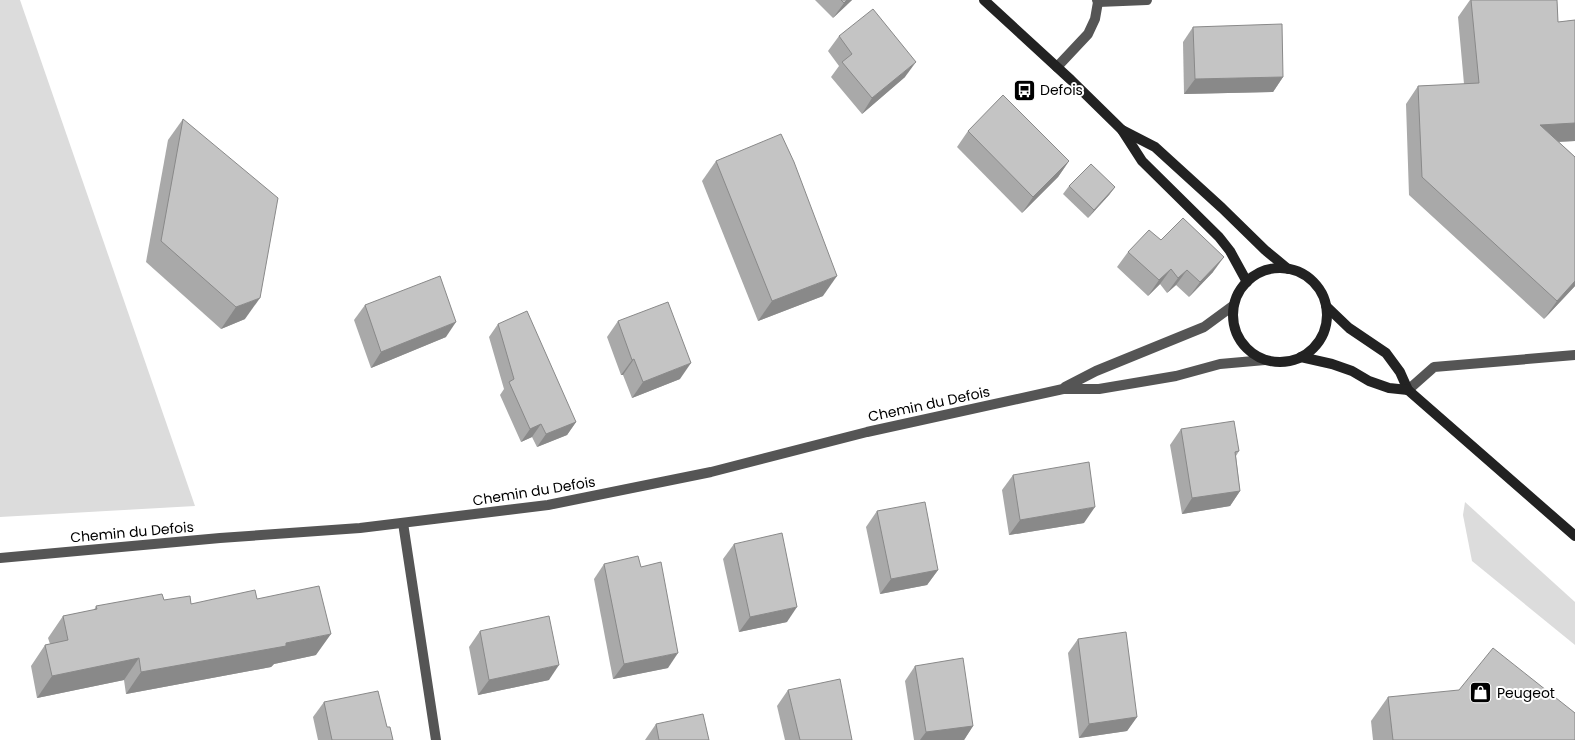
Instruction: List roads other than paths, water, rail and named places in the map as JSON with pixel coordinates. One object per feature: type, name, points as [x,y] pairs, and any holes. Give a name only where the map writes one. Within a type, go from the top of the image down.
[{"type":"main road","points":[[984,0],[1057,66],[1122,130],[1142,161],[1219,237],[1230,251],[1246,282]]},
{"type":"main road","points":[[1122,130],[1155,148],[1222,208],[1265,250],[1289,269]]},
{"type":"main road","points":[[1280,268],[1289,269],[1309,278],[1322,296],[1327,314],[1324,331],[1315,346],[1301,357],[1277,362],[1265,360],[1246,348],[1239,338],[1233,316],[1236,296],[1246,282],[1262,272],[1280,268]]},
{"type":"main road","points":[[1326,306],[1350,328],[1386,353],[1400,372],[1408,390],[1573,531]]},
{"type":"main road","points":[[1301,357],[1352,370],[1369,381],[1390,388],[1408,390]]},
{"type":"street","points":[[1057,66],[1088,34],[1095,19],[1097,1],[1147,0]]},
{"type":"street","name":"Chemin du Defois","points":[[1063,389],[1096,371],[1204,327],[1234,305]]},
{"type":"street","points":[[1408,390],[1434,367],[1575,355]]},
{"type":"street","name":"Chemin du Defois","points":[[0,558],[220,538],[360,528],[548,505],[701,474],[867,432],[1063,389],[1099,389],[1176,376],[1220,364],[1265,360]]},
{"type":"street","points":[[403,523],[436,740]]},
{"type":"place","name":"Defois","points":[[1024,90]]},
{"type":"place","name":"Peugeot","points":[[1481,693]]}]
